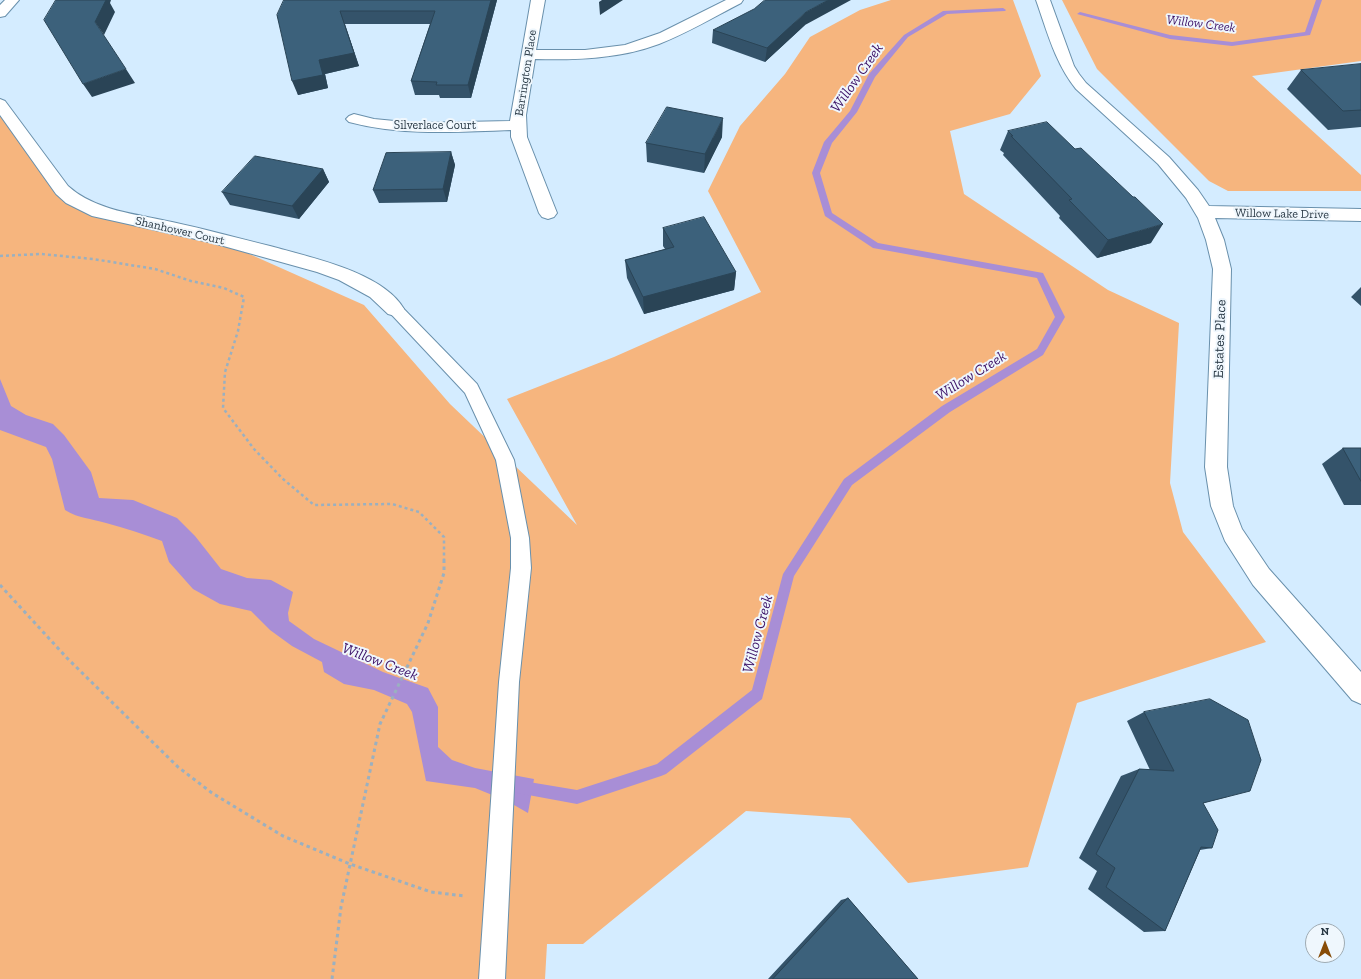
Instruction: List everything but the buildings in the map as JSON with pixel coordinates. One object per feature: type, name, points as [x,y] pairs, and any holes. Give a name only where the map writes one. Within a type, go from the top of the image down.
[{"type":"street","points":[[0,13],[12,0]]},
{"type":"street","name":"Barrington Place","points":[[538,0],[518,115],[518,125],[519,137],[548,213]]},
{"type":"street","points":[[528,54],[589,55],[641,46],[736,0]]},
{"type":"street","name":"Estates Place","points":[[1043,0],[1072,76],[1081,86],[1170,167],[1188,188],[1203,212],[1217,245],[1222,269],[1216,467],[1222,506],[1233,534],[1261,577],[1361,692]]},
{"type":"street","name":"Shanhower Court","points":[[0,104],[62,190],[72,199],[98,212],[209,236],[322,267],[345,275],[377,292],[395,309]]},
{"type":"street","name":"Silverlace Court","points":[[354,120],[408,128],[518,125]]},
{"type":"street","name":"Willow Lake Drive","points":[[1203,212],[1361,215]]},
{"type":"lane","points":[[395,309],[471,389],[505,460],[520,538],[521,568],[509,682],[492,979]]},
{"type":"path","points":[[0,256],[41,254],[93,259],[155,269],[191,281],[224,288],[244,297],[238,331],[225,372],[222,408],[244,434],[254,449],[283,479],[314,505],[392,504],[419,512],[444,537],[444,573],[428,624],[380,724],[341,907],[332,979]]},
{"type":"path","points":[[0,584],[67,658],[178,767],[212,792],[283,836],[350,864],[431,892],[497,900]]},
{"type":"shaded area","points":[[891,0],[1013,0],[1041,76],[1010,114],[950,131],[964,194],[1108,290],[1179,323],[1170,483],[1183,532],[1266,642],[1077,703],[1028,867],[908,883],[850,818],[746,811],[583,944],[547,944],[545,979],[0,979],[0,107],[62,190],[98,212],[209,236],[364,305],[450,404],[577,525],[507,399],[614,357],[761,292],[708,191],[740,126],[785,74],[810,37],[860,10]]},
{"type":"shaded area","points":[[1062,0],[1361,0],[1361,61],[1252,76],[1361,175],[1361,191],[1228,191],[1209,181],[1097,69]]},
{"type":"shaded area","points":[[0,379],[11,406],[26,415],[53,424],[64,435],[91,472],[99,498],[133,500],[177,518],[195,536],[221,569],[247,578],[271,580],[293,592],[288,613],[289,621],[314,639],[383,672],[428,688],[438,707],[438,747],[452,760],[475,768],[534,779],[528,813],[507,801],[475,788],[426,781],[412,712],[407,704],[374,690],[344,684],[324,672],[322,662],[292,646],[270,630],[251,611],[220,604],[193,589],[169,562],[162,541],[100,521],[80,517],[65,510],[52,459],[46,447],[0,430]]},
{"type":"waterway","name":"Willow Creek","points":[[1080,14],[1170,37],[1232,44],[1308,34],[1319,0]]},
{"type":"waterway","name":"Willow Creek","points":[[517,787],[577,797],[661,769],[757,694],[789,574],[848,482],[946,409],[1040,352],[1060,317],[1040,275],[876,246],[828,214],[816,173],[828,142],[853,112],[872,76],[906,36],[945,12],[1003,10]]}]
